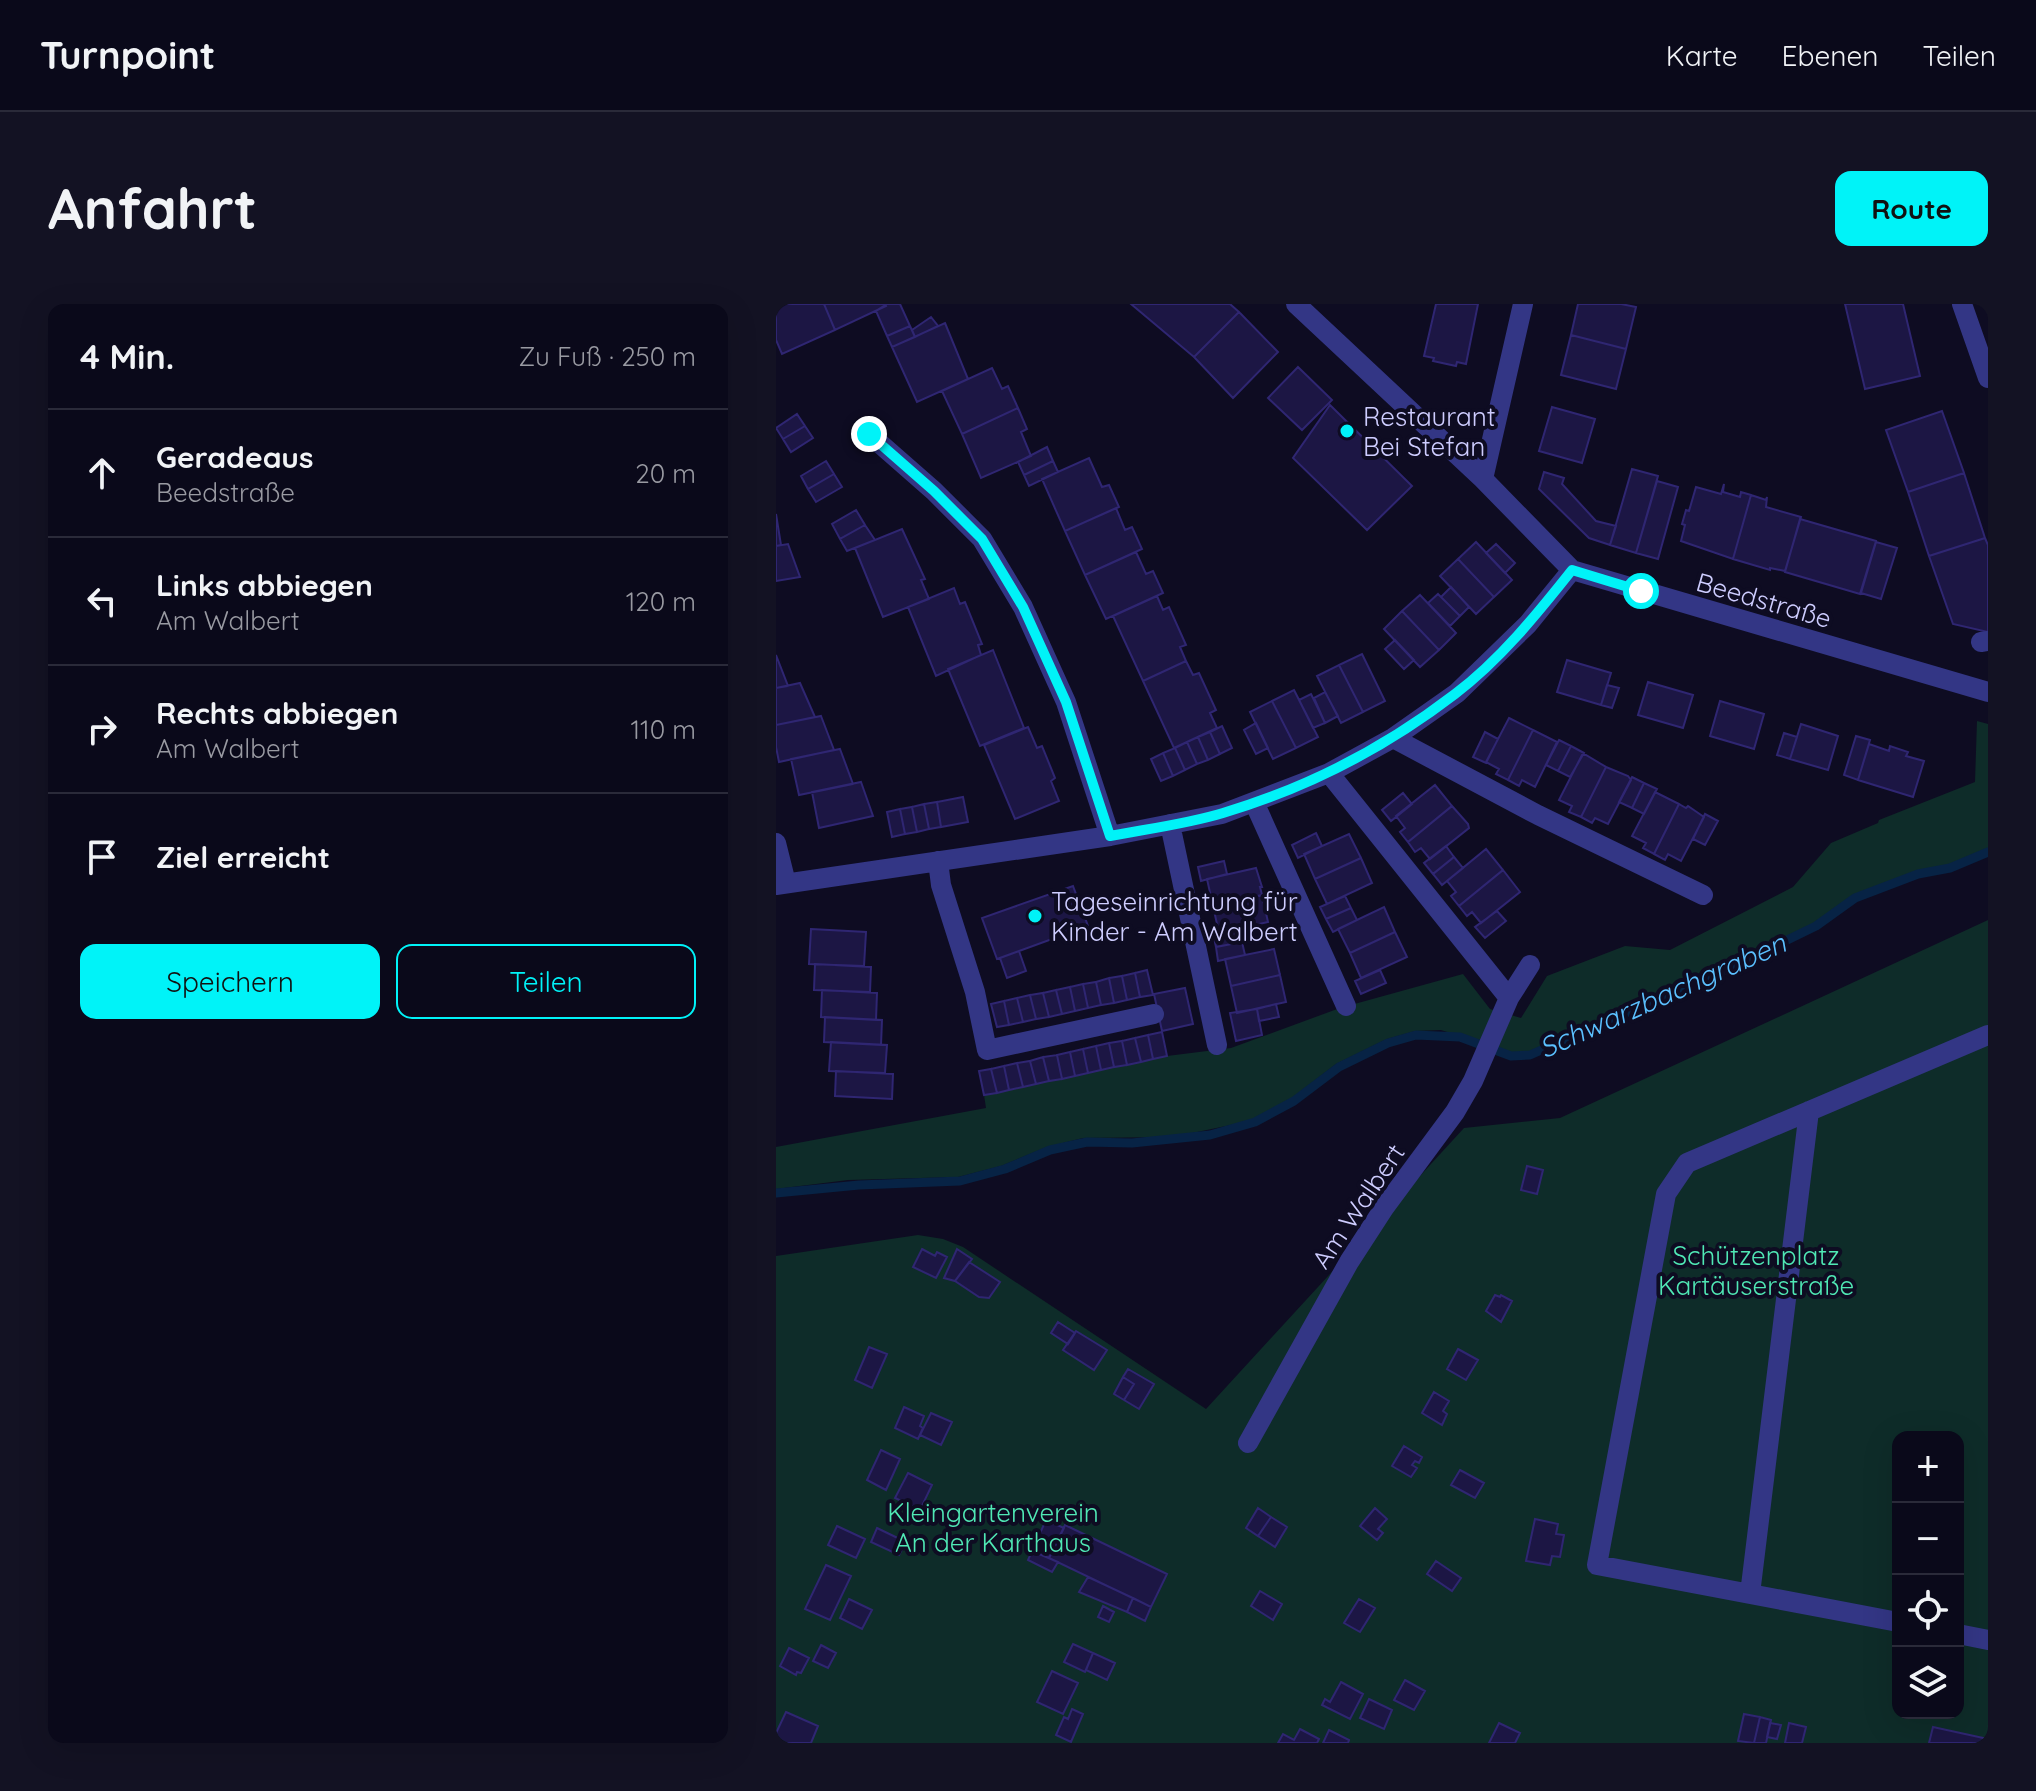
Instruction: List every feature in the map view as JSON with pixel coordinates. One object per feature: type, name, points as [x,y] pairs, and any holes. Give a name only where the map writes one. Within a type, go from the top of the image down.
[{"type":"street","name":"Beedstraße","points":[[1296,304],[1483,479],[1572,570],[1988,692]]},
{"type":"street","points":[[1483,479],[1523,304]]},
{"type":"street","points":[[1962,304],[1988,378]]},
{"type":"street","points":[[869,434],[934,491],[982,539],[1023,607],[1066,702],[1110,836]]},
{"type":"street","points":[[776,843],[781,884],[1110,836],[1222,814],[1329,773],[1393,738],[1457,693],[1528,624],[1572,570]]},
{"type":"street","points":[[1393,738],[1538,815],[1703,895]]},
{"type":"street","points":[[1329,773],[1505,1007]]},
{"type":"street","points":[[1254,802],[1346,1006]]},
{"type":"street","points":[[1170,824],[1217,1045]]},
{"type":"street","points":[[938,861],[941,885],[975,992],[987,1050],[1154,1014]]},
{"type":"street","name":"Am Walbert","points":[[1248,1443],[1349,1262],[1384,1208],[1455,1112],[1473,1081],[1505,1007],[1530,965]]},
{"type":"street","points":[[1892,1621],[1597,1565],[1666,1194],[1687,1163],[1988,1035]]},
{"type":"street","points":[[1750,1594],[1809,1111]]},
{"type":"street","points":[[1964,1635],[1988,1640]]},
{"type":"green space","points":[[1977,721],[1988,724],[1988,849],[1855,895],[1812,926],[1537,1050],[1519,1055],[1441,1030],[1415,1031],[1387,1039],[1336,1064],[1292,1098],[1250,1121],[1173,1137],[1083,1138],[958,1177],[848,1180],[776,1189],[776,1147],[986,1108],[984,1095],[1167,1056],[1231,1048],[1340,1008],[1463,974],[1490,1009],[1521,1018],[1547,976],[1625,946],[1670,950],[1793,887],[1831,843],[1879,820],[1975,782]]},
{"type":"green space","points":[[1988,920],[1988,1743],[776,1743],[776,1256],[918,1235],[943,1239],[963,1247],[1206,1409],[1464,1128],[1560,1118]]},
{"type":"building","points":[[776,304],[824,304],[835,330],[782,354],[776,340]]},
{"type":"building","points":[[824,304],[885,304],[886,306],[835,330]]},
{"type":"building","points":[[887,304],[900,304],[910,326],[887,336],[876,311]]},
{"type":"building","points":[[1131,304],[1230,304],[1239,312],[1194,357]]},
{"type":"building","points":[[1436,304],[1478,304],[1466,364],[1457,362],[1456,366],[1424,356]]},
{"type":"building","points":[[1578,304],[1636,307],[1626,349],[1571,335]]},
{"type":"building","points":[[1845,304],[1903,304],[1920,376],[1865,389]]},
{"type":"building","points":[[1239,312],[1278,352],[1233,398],[1194,357]]},
{"type":"building","points":[[931,317],[938,326],[915,337],[912,330]]},
{"type":"building","points":[[945,323],[968,379],[917,402],[892,347]]},
{"type":"building","points":[[910,326],[915,337],[892,347],[887,336]]},
{"type":"building","points":[[1571,335],[1626,349],[1616,389],[1561,375]]},
{"type":"building","points":[[1298,367],[1332,400],[1302,430],[1268,398]]},
{"type":"building","points":[[992,368],[1002,389],[1008,386],[1018,408],[962,434],[942,391]]},
{"type":"building","points":[[1330,405],[1412,486],[1367,530],[1293,458]]},
{"type":"building","points":[[1552,407],[1595,419],[1582,463],[1539,451]]},
{"type":"building","points":[[1018,408],[1027,429],[1021,432],[1031,456],[981,478],[962,434]]},
{"type":"building","points":[[1942,411],[1964,473],[1908,492],[1886,430]]},
{"type":"building","points":[[797,414],[805,426],[783,439],[776,428]]},
{"type":"building","points":[[805,426],[813,438],[791,452],[783,439]]},
{"type":"building","points":[[1047,447],[1053,461],[1024,475],[1018,462]]},
{"type":"building","points":[[1089,458],[1102,487],[1109,485],[1119,507],[1065,531],[1042,479]]},
{"type":"building","points":[[826,461],[834,474],[808,489],[801,476]]},
{"type":"building","points":[[1053,461],[1058,472],[1029,486],[1024,475]]},
{"type":"building","points":[[1632,469],[1658,476],[1636,553],[1610,545]]},
{"type":"building","points":[[1544,472],[1564,478],[1562,484],[1596,521],[1616,526],[1610,545],[1589,538],[1539,489]]},
{"type":"building","points":[[1964,473],[1985,538],[1929,556],[1908,492]]},
{"type":"building","points":[[834,474],[842,487],[816,502],[808,489]]},
{"type":"building","points":[[1657,481],[1678,487],[1658,559],[1636,553]]},
{"type":"building","points":[[1724,484],[1723,492],[1740,497],[1741,492],[1751,495],[1733,559],[1681,541],[1685,525],[1682,524],[1696,487],[1721,494]]},
{"type":"building","points":[[1751,495],[1766,500],[1767,497],[1766,507],[1801,517],[1785,571],[1733,559]]},
{"type":"building","points":[[1116,508],[1125,530],[1132,527],[1142,549],[1085,575],[1065,531]]},
{"type":"building","points":[[856,510],[865,525],[840,539],[832,524]]},
{"type":"building","points":[[776,514],[781,545],[776,546]]},
{"type":"building","points":[[1800,519],[1876,541],[1860,594],[1785,572]]},
{"type":"building","points":[[865,525],[875,540],[847,551],[840,539]]},
{"type":"building","points":[[902,529],[925,579],[921,580],[929,599],[883,617],[855,548]]},
{"type":"building","points":[[1985,538],[1988,545],[1988,632],[1953,624],[1929,556]]},
{"type":"building","points":[[1476,542],[1512,580],[1494,597],[1458,559]]},
{"type":"building","points":[[1876,542],[1897,548],[1881,599],[1861,593]]},
{"type":"building","points":[[788,544],[800,577],[776,581],[776,546]]},
{"type":"building","points":[[1496,544],[1515,563],[1505,573],[1486,553]]},
{"type":"building","points":[[1136,552],[1146,574],[1153,571],[1163,593],[1106,619],[1085,575]]},
{"type":"building","points":[[1458,559],[1494,597],[1476,614],[1440,576]]},
{"type":"building","points":[[1451,587],[1469,607],[1460,616],[1441,597]]},
{"type":"building","points":[[954,588],[960,604],[965,602],[982,644],[978,645],[981,655],[936,676],[908,607]]},
{"type":"building","points":[[1438,594],[1460,616],[1450,626],[1428,603]]},
{"type":"building","points":[[1420,595],[1456,633],[1439,650],[1402,611]]},
{"type":"building","points":[[1157,596],[1163,610],[1169,607],[1186,645],[1180,647],[1186,661],[1143,681],[1113,616]]},
{"type":"building","points":[[1402,611],[1439,650],[1420,667],[1384,629]]},
{"type":"building","points":[[1395,640],[1414,660],[1404,669],[1385,649]]},
{"type":"building","points":[[993,650],[1024,728],[980,746],[948,669]]},
{"type":"building","points":[[1362,654],[1385,701],[1363,712],[1339,665]]},
{"type":"building","points":[[776,655],[788,686],[776,688]]},
{"type":"building","points":[[1567,660],[1611,673],[1601,705],[1557,692]]},
{"type":"building","points":[[1186,661],[1193,675],[1199,673],[1216,710],[1210,713],[1217,728],[1174,748],[1143,681]]},
{"type":"building","points":[[1339,665],[1363,712],[1341,723],[1317,676]]},
{"type":"building","points":[[1648,682],[1693,695],[1683,728],[1638,715]]},
{"type":"building","points":[[800,683],[815,717],[776,725],[776,688]]},
{"type":"building","points":[[1607,685],[1619,688],[1612,708],[1601,705]]},
{"type":"building","points":[[1294,690],[1318,737],[1296,748],[1272,701]]},
{"type":"building","points":[[1325,692],[1338,716],[1325,723],[1314,698]]},
{"type":"building","points":[[1311,694],[1325,723],[1313,728],[1299,700]]},
{"type":"building","points":[[1272,701],[1296,748],[1273,759],[1250,712]]},
{"type":"building","points":[[1720,701],[1764,714],[1754,749],[1710,736]]},
{"type":"building","points":[[821,716],[834,750],[779,762],[776,725]]},
{"type":"building","points":[[1509,718],[1533,730],[1508,780],[1496,774],[1499,769],[1486,762]]},
{"type":"building","points":[[1256,723],[1268,748],[1256,754],[1244,730]]},
{"type":"building","points":[[1801,724],[1838,736],[1828,770],[1790,759]]},
{"type":"building","points":[[1222,726],[1232,748],[1220,754],[1210,732]]},
{"type":"building","points":[[1028,727],[1037,748],[1042,746],[1055,778],[1051,781],[1059,801],[1015,819],[984,745]]},
{"type":"building","points":[[1533,730],[1557,742],[1535,787],[1522,780],[1519,786],[1508,780]]},
{"type":"building","points":[[1210,732],[1220,754],[1208,760],[1198,737]]},
{"type":"building","points":[[1485,732],[1498,739],[1486,763],[1473,757]]},
{"type":"building","points":[[1784,733],[1797,737],[1790,759],[1777,755]]},
{"type":"building","points":[[1856,736],[1870,740],[1858,780],[1844,775]]},
{"type":"building","points":[[1198,737],[1208,760],[1197,764],[1187,742]]},
{"type":"building","points":[[1559,740],[1571,746],[1558,771],[1546,765]]},
{"type":"building","points":[[1187,742],[1197,764],[1185,770],[1175,748]]},
{"type":"building","points":[[1869,744],[1889,751],[1890,746],[1908,752],[1906,756],[1924,761],[1913,797],[1858,780]]},
{"type":"building","points":[[1571,746],[1584,753],[1570,777],[1558,771]]},
{"type":"building","points":[[1175,748],[1185,770],[1173,776],[1163,753]]},
{"type":"building","points":[[840,749],[853,784],[799,795],[791,759]]},
{"type":"building","points":[[1163,753],[1173,776],[1161,781],[1151,759]]},
{"type":"building","points":[[1582,755],[1606,767],[1581,817],[1569,812],[1572,806],[1559,800]]},
{"type":"building","points":[[1606,767],[1631,780],[1608,824],[1595,818],[1592,823],[1581,817]]},
{"type":"building","points":[[1632,777],[1644,783],[1632,808],[1619,802]]},
{"type":"building","points":[[861,782],[873,816],[819,828],[812,792]]},
{"type":"building","points":[[1644,783],[1657,789],[1644,814],[1632,808]]},
{"type":"building","points":[[1435,785],[1452,806],[1408,842],[1400,832],[1405,828],[1396,816]]},
{"type":"building","points":[[1655,792],[1679,804],[1654,854],[1643,848],[1646,843],[1632,836]]},
{"type":"building","points":[[1403,793],[1412,804],[1391,821],[1382,810]]},
{"type":"building","points":[[963,797],[968,822],[941,827],[937,802]]},
{"type":"building","points":[[937,802],[941,827],[929,829],[924,804]]},
{"type":"building","points":[[924,804],[929,829],[917,832],[912,807]]},
{"type":"building","points":[[1679,804],[1704,817],[1681,861],[1668,854],[1665,860],[1654,854]]},
{"type":"building","points":[[1452,806],[1469,828],[1430,859],[1421,848],[1415,852],[1408,842]]},
{"type":"building","points":[[912,807],[917,832],[905,834],[900,809]]},
{"type":"building","points":[[900,809],[905,834],[892,837],[887,812]]},
{"type":"building","points":[[1705,814],[1718,821],[1705,845],[1693,839]]},
{"type":"building","points":[[1316,833],[1322,846],[1298,858],[1292,845]]},
{"type":"building","points":[[1349,834],[1361,858],[1315,879],[1304,854]]},
{"type":"building","points":[[1446,846],[1454,857],[1433,874],[1424,863]]},
{"type":"building","points":[[1486,849],[1503,870],[1459,906],[1451,896],[1456,892],[1447,881]]},
{"type":"building","points":[[1454,857],[1463,868],[1442,885],[1433,874]]},
{"type":"building","points":[[1361,858],[1372,883],[1327,904],[1315,879]]},
{"type":"building","points":[[1224,861],[1227,874],[1201,881],[1198,867]]},
{"type":"building","points":[[1256,868],[1262,895],[1213,906],[1207,879]]},
{"type":"building","points":[[1503,870],[1520,892],[1481,923],[1472,912],[1467,916],[1459,906]]},
{"type":"building","points":[[1073,886],[1088,926],[997,959],[982,918]]},
{"type":"building","points":[[1262,895],[1268,922],[1219,933],[1213,906]]},
{"type":"building","points":[[1345,896],[1351,908],[1326,919],[1320,907]]},
{"type":"building","points":[[1384,907],[1395,932],[1350,953],[1338,929]]},
{"type":"building","points":[[1351,908],[1357,920],[1333,932],[1326,919]]},
{"type":"building","points":[[1497,911],[1506,921],[1485,938],[1475,927]]},
{"type":"building","points":[[1239,928],[1242,942],[1216,947],[1213,933]]},
{"type":"building","points":[[811,929],[866,932],[864,966],[809,964]]},
{"type":"building","points":[[1395,932],[1407,957],[1361,978],[1350,953]]},
{"type":"building","points":[[1242,942],[1245,955],[1218,961],[1216,947]]},
{"type":"building","points":[[1274,949],[1280,975],[1231,986],[1225,959]]},
{"type":"building","points":[[1019,951],[1026,971],[1007,978],[1000,958]]},
{"type":"building","points":[[815,964],[871,967],[870,992],[814,990]]},
{"type":"building","points":[[1147,970],[1153,995],[1140,997],[1135,973]]},
{"type":"building","points":[[1380,970],[1386,983],[1361,994],[1355,981]]},
{"type":"building","points":[[1135,973],[1140,997],[1127,1000],[1122,976]]},
{"type":"building","points":[[1280,975],[1286,1002],[1237,1013],[1231,986]]},
{"type":"building","points":[[1122,976],[1127,1000],[1114,1003],[1109,978]]},
{"type":"building","points":[[1109,978],[1114,1003],[1101,1005],[1096,982]]},
{"type":"building","points":[[1096,982],[1101,1005],[1088,1008],[1083,984]]},
{"type":"building","points":[[1083,984],[1088,1008],[1075,1011],[1070,987]]},
{"type":"building","points":[[1070,987],[1075,1011],[1062,1014],[1056,990]]},
{"type":"building","points":[[1185,988],[1193,1024],[1162,1031],[1154,994]]},
{"type":"building","points":[[822,990],[877,993],[876,1020],[821,1017]]},
{"type":"building","points":[[1056,990],[1062,1014],[1049,1017],[1043,993]]},
{"type":"building","points":[[1043,993],[1049,1017],[1036,1019],[1030,995]]},
{"type":"building","points":[[1030,995],[1036,1019],[1023,1022],[1017,998]]},
{"type":"building","points":[[1017,998],[1023,1022],[1009,1025],[1004,1001]]},
{"type":"building","points":[[1004,1001],[1009,1025],[997,1027],[991,1004]]},
{"type":"building","points":[[1276,1004],[1279,1017],[1259,1021],[1257,1009]]},
{"type":"building","points":[[1257,1009],[1262,1035],[1236,1041],[1230,1013]]},
{"type":"building","points":[[825,1017],[882,1020],[881,1045],[824,1042]]},
{"type":"building","points":[[1162,1032],[1167,1056],[1153,1059],[1148,1035]]},
{"type":"building","points":[[1148,1035],[1153,1059],[1141,1062],[1135,1038]]},
{"type":"building","points":[[1135,1038],[1141,1062],[1127,1065],[1122,1041]]},
{"type":"building","points":[[1122,1041],[1127,1065],[1114,1067],[1109,1043]]},
{"type":"building","points":[[831,1042],[887,1045],[885,1073],[829,1071]]},
{"type":"building","points":[[1109,1043],[1114,1067],[1101,1070],[1096,1046]]},
{"type":"building","points":[[1096,1046],[1101,1070],[1088,1073],[1083,1049]]},
{"type":"building","points":[[1083,1049],[1088,1073],[1075,1076],[1070,1052]]},
{"type":"building","points":[[1070,1052],[1075,1076],[1062,1079],[1057,1055]]},
{"type":"building","points":[[1057,1055],[1062,1079],[1049,1081],[1043,1057]]},
{"type":"building","points":[[1043,1057],[1049,1081],[1036,1084],[1030,1061]]},
{"type":"building","points":[[1030,1061],[1036,1084],[1023,1087],[1017,1063]]},
{"type":"building","points":[[1017,1063],[1023,1087],[1009,1090],[1004,1066]]},
{"type":"building","points":[[1004,1066],[1009,1090],[997,1093],[991,1069]]},
{"type":"building","points":[[991,1069],[997,1093],[984,1095],[979,1071]]},
{"type":"building","points":[[836,1071],[893,1074],[892,1099],[835,1096]]},
{"type":"building","points":[[1527,1166],[1543,1170],[1537,1194],[1521,1190]]},
{"type":"building","points":[[922,1249],[935,1256],[937,1252],[947,1257],[936,1278],[913,1267]]},
{"type":"building","points":[[957,1249],[972,1259],[955,1281],[944,1278]]},
{"type":"building","points":[[969,1262],[1000,1282],[989,1298],[979,1297],[955,1281]]},
{"type":"building","points":[[1495,1295],[1512,1301],[1501,1322],[1486,1311]]},
{"type":"building","points":[[1058,1322],[1075,1333],[1068,1344],[1051,1333]]},
{"type":"building","points":[[1076,1331],[1107,1350],[1094,1370],[1063,1350]]},
{"type":"building","points":[[869,1347],[887,1354],[872,1388],[855,1380]]},
{"type":"building","points":[[1458,1349],[1478,1360],[1466,1380],[1447,1369]]},
{"type":"building","points":[[1128,1369],[1154,1384],[1139,1409],[1124,1400],[1134,1384],[1123,1377]]},
{"type":"building","points":[[1123,1377],[1134,1384],[1124,1400],[1114,1394]]},
{"type":"building","points":[[1434,1392],[1449,1401],[1443,1411],[1447,1414],[1442,1425],[1422,1413]]},
{"type":"building","points":[[904,1407],[924,1416],[918,1439],[895,1428]]},
{"type":"building","points":[[931,1413],[952,1422],[941,1445],[920,1435]]},
{"type":"building","points":[[1404,1446],[1422,1457],[1419,1463],[1415,1461],[1412,1465],[1417,1468],[1411,1477],[1392,1466]]},
{"type":"building","points":[[881,1450],[900,1459],[886,1490],[867,1480]]},
{"type":"building","points":[[1460,1470],[1484,1483],[1475,1498],[1451,1485]]},
{"type":"building","points":[[908,1473],[932,1485],[920,1510],[895,1498]]},
{"type":"building","points":[[1258,1508],[1271,1517],[1258,1536],[1246,1528]]},
{"type":"building","points":[[1375,1508],[1387,1519],[1378,1529],[1383,1533],[1377,1540],[1360,1526]]},
{"type":"building","points":[[1271,1517],[1287,1527],[1275,1547],[1258,1536]]},
{"type":"building","points":[[1535,1519],[1558,1524],[1556,1534],[1564,1535],[1560,1557],[1552,1556],[1550,1565],[1526,1561]]},
{"type":"building","points":[[1046,1520],[1064,1528],[1049,1558],[1032,1551]]},
{"type":"building","points":[[1065,1525],[1167,1574],[1151,1607],[1049,1558]]},
{"type":"building","points":[[837,1526],[865,1539],[856,1558],[828,1545]]},
{"type":"building","points":[[877,1528],[906,1542],[899,1555],[871,1542]]},
{"type":"building","points":[[1032,1551],[1058,1562],[1052,1572],[1028,1560]]},
{"type":"building","points":[[1436,1561],[1461,1578],[1452,1591],[1427,1574]]},
{"type":"building","points":[[826,1565],[851,1576],[830,1620],[805,1609]]},
{"type":"building","points":[[1088,1577],[1133,1598],[1127,1612],[1079,1592]]},
{"type":"building","points":[[1260,1591],[1282,1604],[1273,1620],[1251,1606]]},
{"type":"building","points":[[1133,1598],[1151,1607],[1145,1621],[1127,1612]]},
{"type":"building","points":[[849,1599],[872,1610],[862,1629],[840,1618]]},
{"type":"building","points":[[1359,1599],[1375,1608],[1360,1632],[1344,1623]]},
{"type":"building","points":[[1103,1606],[1114,1612],[1109,1622],[1098,1617]]},
{"type":"building","points":[[1073,1644],[1093,1653],[1085,1672],[1064,1662]]},
{"type":"building","points":[[821,1645],[836,1653],[828,1668],[813,1661]]},
{"type":"building","points":[[789,1648],[809,1658],[801,1673],[797,1672],[796,1675],[780,1666]]},
{"type":"building","points":[[1093,1653],[1115,1663],[1107,1680],[1086,1670]]},
{"type":"building","points":[[1052,1671],[1078,1683],[1063,1714],[1037,1702]]},
{"type":"building","points":[[1405,1680],[1425,1691],[1414,1710],[1394,1700]]},
{"type":"building","points":[[1341,1682],[1363,1694],[1350,1719],[1322,1705],[1325,1699],[1330,1702]]},
{"type":"building","points":[[1369,1699],[1392,1710],[1384,1729],[1360,1718]]},
{"type":"building","points":[[1072,1709],[1083,1714],[1071,1742],[1056,1735],[1064,1717],[1068,1719]]},
{"type":"building","points":[[786,1712],[818,1726],[811,1743],[776,1743],[776,1733]]},
{"type":"building","points":[[1744,1714],[1760,1717],[1754,1743],[1738,1741]]},
{"type":"building","points":[[1760,1717],[1771,1720],[1766,1743],[1754,1743]]},
{"type":"building","points":[[1499,1723],[1520,1733],[1515,1743],[1489,1743]]},
{"type":"building","points":[[1770,1723],[1781,1725],[1777,1739],[1767,1737]]},
{"type":"building","points":[[1789,1723],[1806,1727],[1802,1743],[1785,1743]]},
{"type":"building","points":[[1933,1727],[1988,1739],[1988,1743],[1929,1743]]},
{"type":"building","points":[[1300,1729],[1319,1739],[1317,1743],[1278,1743],[1283,1734],[1294,1740]]},
{"type":"building","points":[[1329,1730],[1349,1740],[1348,1743],[1323,1743]]},
{"type":"waterway","name":"Schwarzbachgraben","points":[[776,1193],[859,1185],[960,1181],[1005,1169],[1050,1150],[1087,1142],[1132,1143],[1210,1135],[1255,1122],[1294,1101],[1339,1067],[1388,1043],[1416,1035],[1460,1037],[1511,1056],[1530,1055],[1736,965],[1816,926],[1855,898],[1918,874],[1950,868],[1988,852]]},
{"type":"place","name":"Restaurant Bei Stefan","points":[[1347,431]]},
{"type":"place","name":"Tageseinrichtung für Kinder - Am Walbert","points":[[1035,916]]},
{"type":"route","points":[[869,434],[934,491],[982,539],[1023,607],[1066,702],[1110,836],[1222,814],[1329,773],[1393,738],[1457,693],[1528,624],[1572,570],[1641,591]]},
{"type":"park label","name":"Schützenplatz Kartäuserstraße","points":[[1756,1270]]},
{"type":"park label","name":"Kleingartenverein An der Karthaus","points":[[993,1527]]}]
